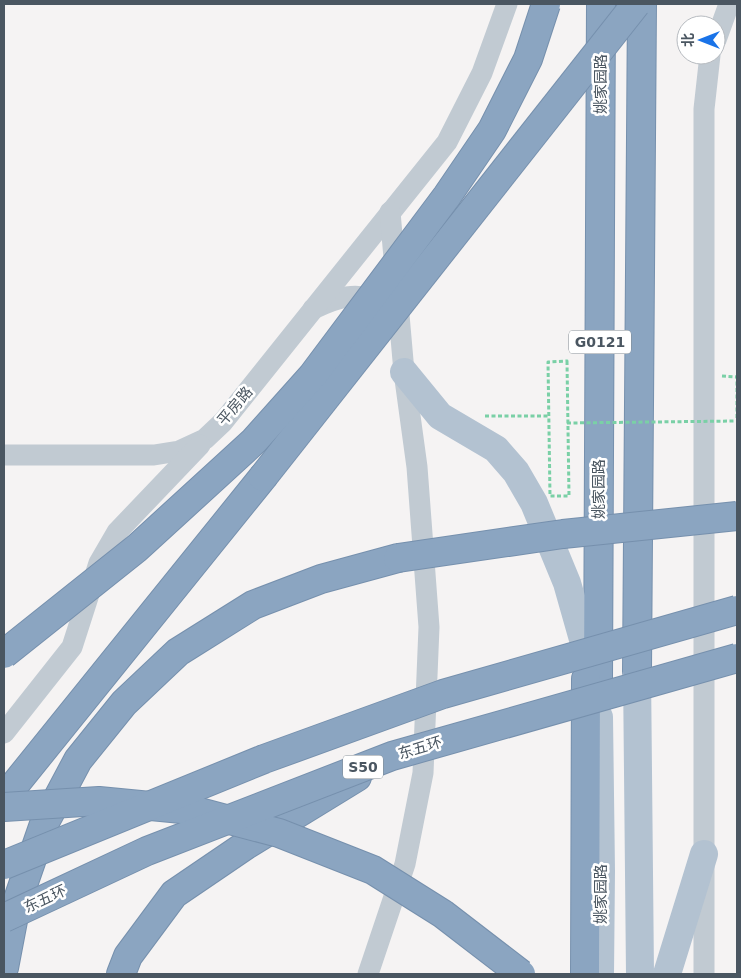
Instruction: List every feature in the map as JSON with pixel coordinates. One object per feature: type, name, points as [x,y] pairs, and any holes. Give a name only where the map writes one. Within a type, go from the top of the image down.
[{"type":"highway","points":[[4,654],[151,534],[254,441],[313,375],[447,196],[492,130],[528,59],[546,4]]},
{"type":"highway","name":"姚家园路","points":[[598,681],[601,4]]},
{"type":"highway","points":[[4,798],[263,477],[636,4]]},
{"type":"highway","name":"G0121","points":[[637,671],[642,4]]},
{"type":"highway","points":[[4,968],[16,905],[44,824],[78,760],[124,703],[178,652],[253,605],[321,578],[398,558],[563,534],[737,516]]},
{"type":"highway","points":[[4,865],[264,759],[443,694],[737,610]]},
{"type":"highway","points":[[586,650],[586,974]]},
{"type":"highway","name":"东五环","points":[[4,918],[147,851],[392,756],[737,658]]},
{"type":"highway","points":[[121,974],[128,956],[174,894],[246,845],[392,756]]},
{"type":"highway","points":[[4,807],[99,802],[192,810],[279,833],[372,870],[443,914],[521,974]]},
{"type":"highway","points":[[586,974],[601,871]]},
{"type":"main road","points":[[404,372],[440,416],[496,448],[516,472],[534,503],[568,583],[586,650],[598,681]]},
{"type":"main road","points":[[637,671],[640,974]]},
{"type":"main road","name":"姚家园路","points":[[598,681],[601,871],[600,974]]},
{"type":"main road","points":[[666,974],[704,854]]},
{"type":"street","name":"平房路","points":[[4,455],[154,455],[179,451],[205,439],[222,422],[447,142],[482,73],[507,4]]},
{"type":"street","points":[[704,974],[704,109],[709,65]]},
{"type":"street","points":[[368,974],[405,864],[423,773],[429,627],[418,467],[404,372],[390,212]]},
{"type":"street","points":[[313,309],[347,296],[366,296],[378,303],[400,328]]},
{"type":"street","points":[[4,732],[72,646],[99,563],[118,532],[205,439]]},
{"type":"path","points":[[566,361],[569,496],[550,496],[549,416],[548,362],[566,361]]},
{"type":"path","points":[[568,423],[737,420],[737,377]]},
{"type":"path","points":[[480,416],[549,416]]}]
